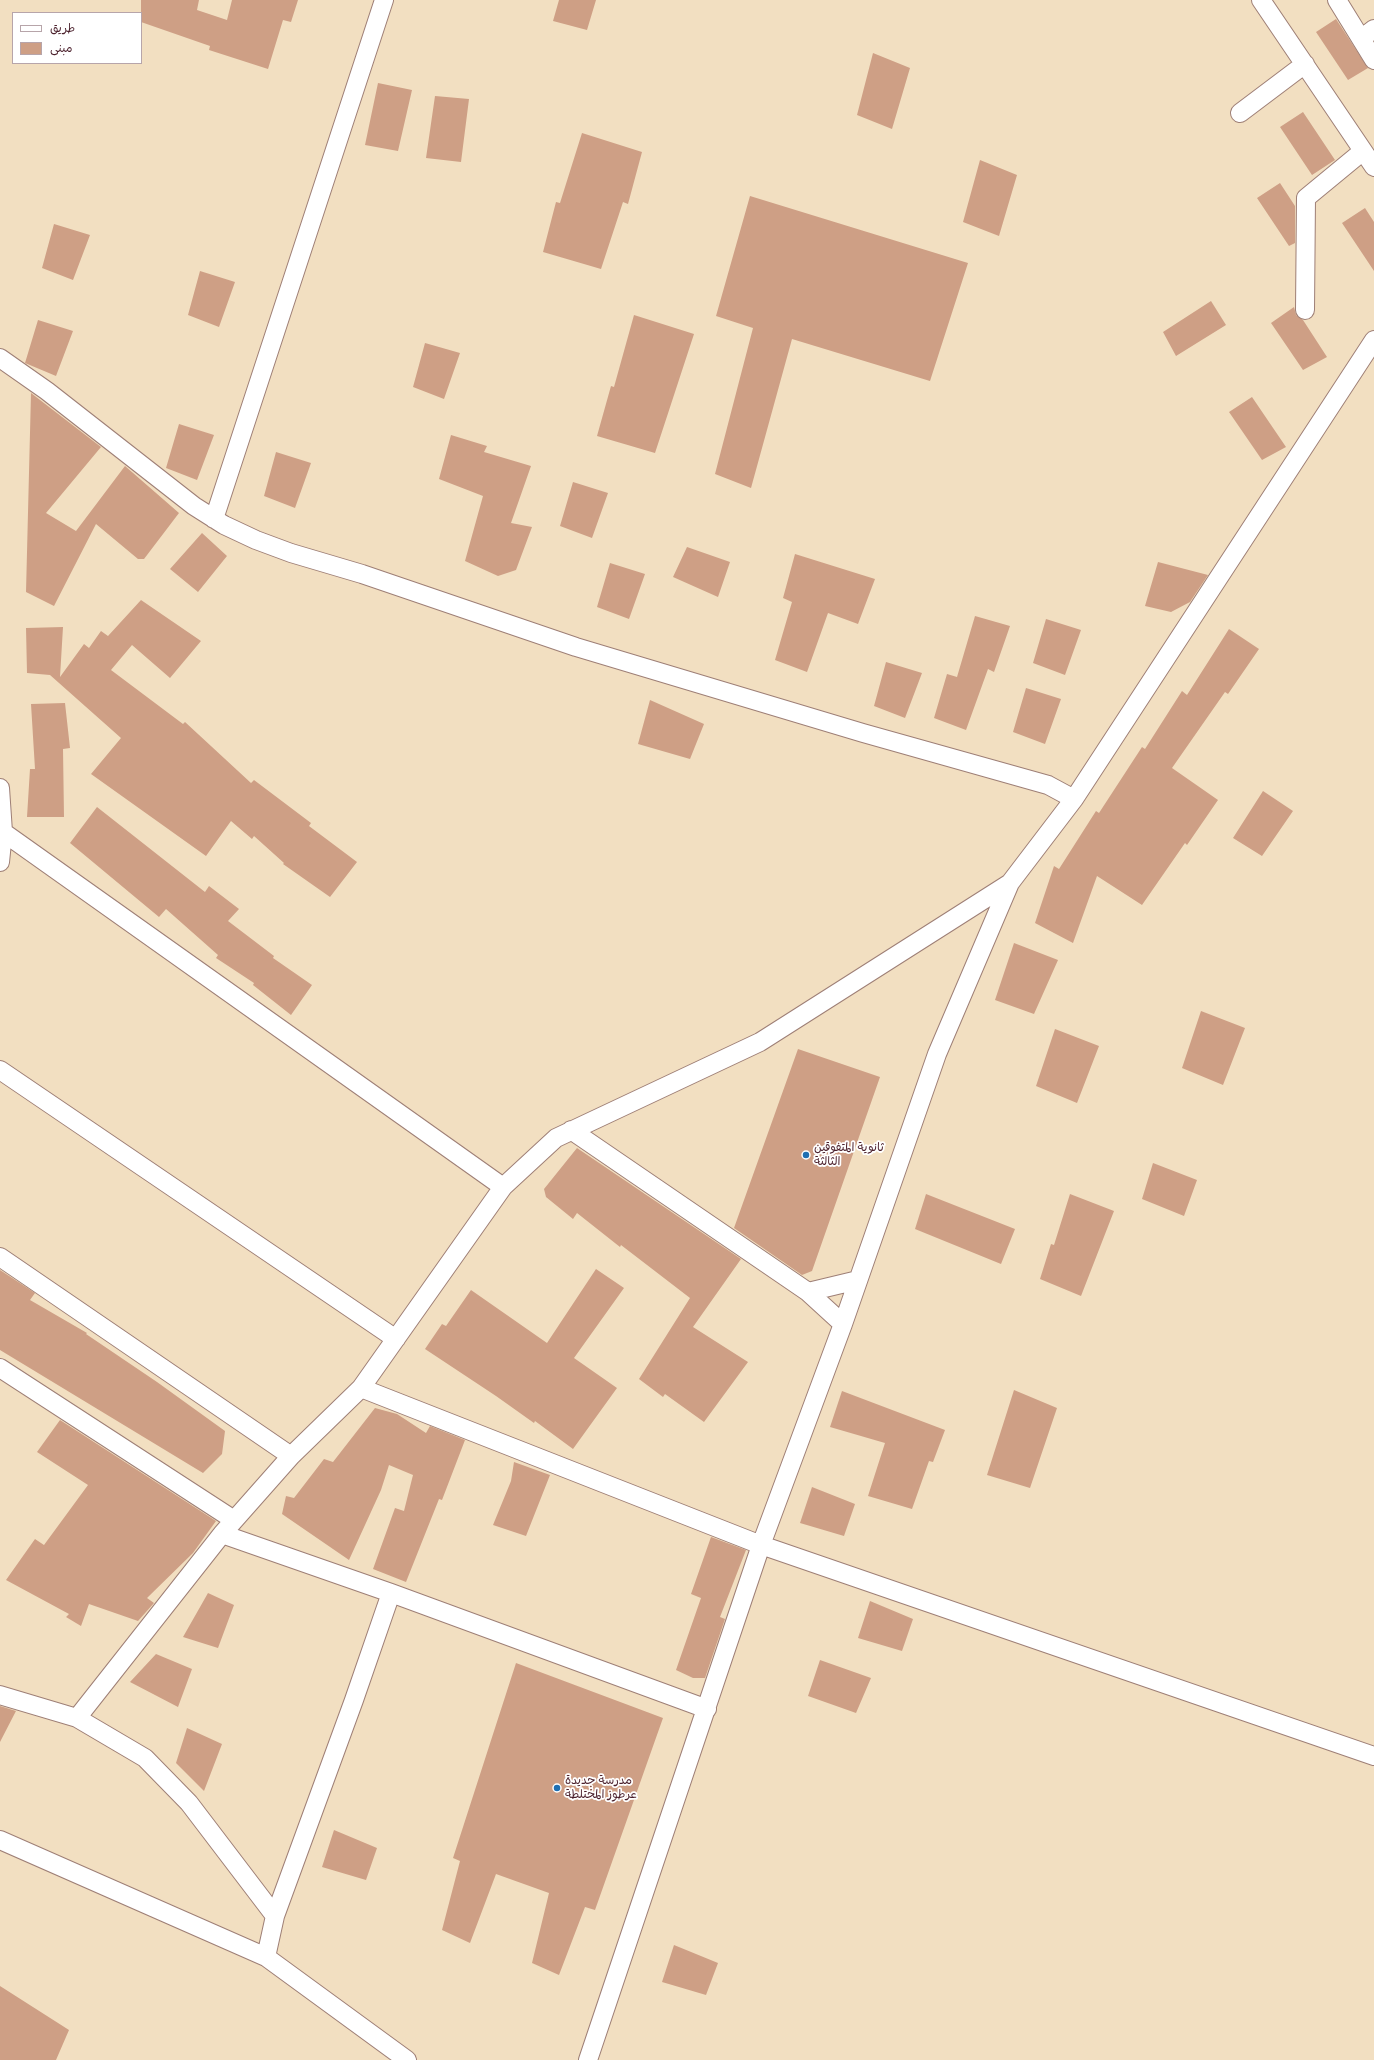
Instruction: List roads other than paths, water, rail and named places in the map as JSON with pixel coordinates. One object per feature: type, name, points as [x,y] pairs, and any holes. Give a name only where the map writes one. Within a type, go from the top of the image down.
[{"type":"street","points":[[214,519],[384,0]]},
{"type":"street","points":[[1261,0],[1374,167]]},
{"type":"street","points":[[1337,0],[1367,34],[1374,60]]},
{"type":"street","points":[[1240,113],[1305,64]]},
{"type":"street","points":[[1305,310],[1306,198],[1363,151]]},
{"type":"street","points":[[588,2060],[707,1709],[760,1545],[843,1324],[937,1054],[1010,883],[1074,799],[1374,340]]},
{"type":"street","points":[[0,358],[47,391],[194,506],[214,519],[256,540],[291,553],[362,574],[576,647],[863,733],[1048,785],[1074,799]]},
{"type":"street","points":[[0,788],[2,826],[0,862]]},
{"type":"street","points":[[2,826],[503,1187]]},
{"type":"street","points":[[76,1718],[234,1520],[291,1456],[361,1388],[503,1187],[556,1138],[760,1042],[1010,883]]},
{"type":"street","points":[[0,1070],[396,1339]]},
{"type":"street","points":[[572,1130],[808,1292],[843,1324]]},
{"type":"street","points":[[0,1257],[291,1456]]},
{"type":"street","points":[[808,1292],[858,1280]]},
{"type":"street","points":[[0,1368],[234,1520]]},
{"type":"street","points":[[361,1388],[760,1545],[1374,1756]]},
{"type":"street","points":[[222,1534],[391,1593],[707,1709]]},
{"type":"street","points":[[266,1957],[275,1916],[351,1708],[391,1593]]},
{"type":"street","points":[[0,1695],[76,1718],[145,1758],[189,1803],[275,1916]]},
{"type":"street","points":[[0,1840],[266,1957],[407,2060]]},
{"type":"place","name":"ثانوية المتفوقين الثالثة","points":[[806,1155]]},
{"type":"place","name":"مدرسة جديدة عرطوز المختلطة","points":[[557,1788]]}]
